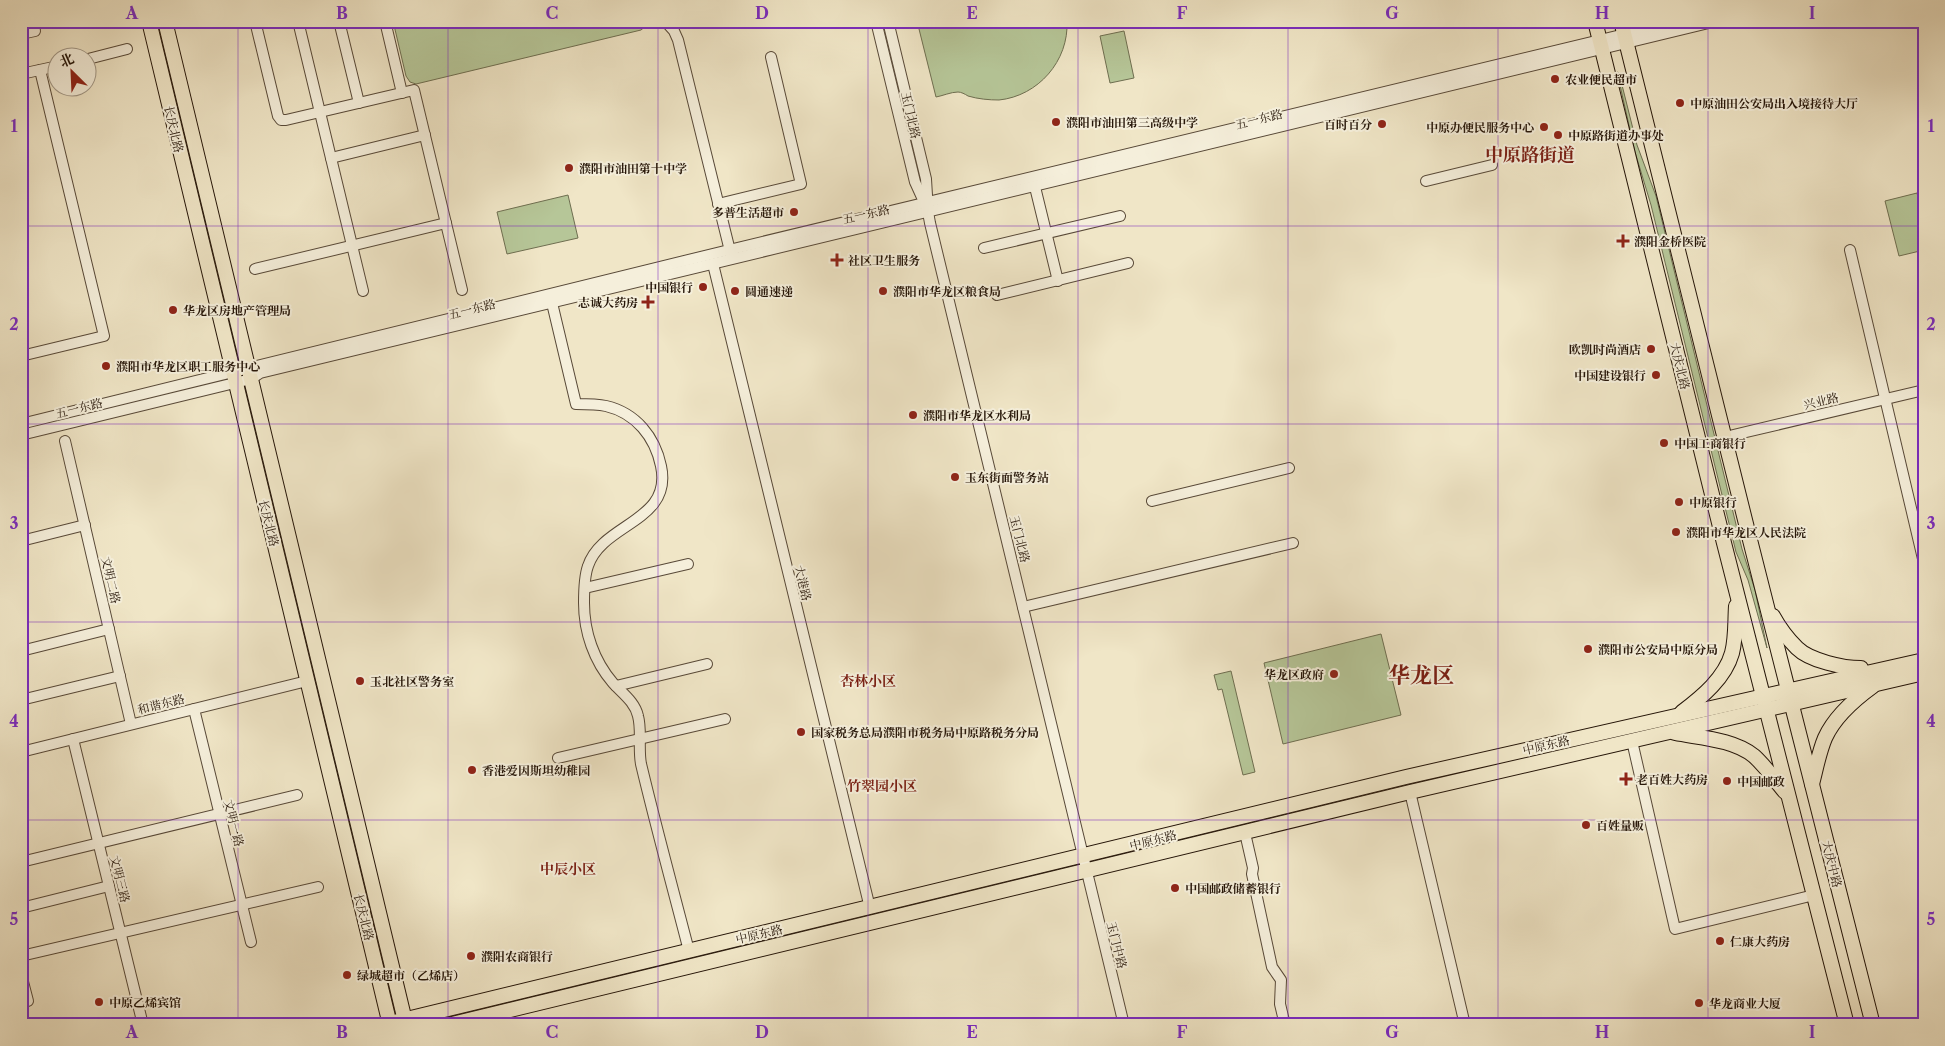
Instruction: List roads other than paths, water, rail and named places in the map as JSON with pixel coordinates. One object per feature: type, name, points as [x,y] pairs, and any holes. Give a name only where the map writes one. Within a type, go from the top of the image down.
[{"type":"main road","name":"长庆北路","points":[[148,21],[307,681],[387,1024]]},
{"type":"main road","name":"长庆北路","points":[[165,21],[405,1022]]},
{"type":"main road","name":"大庆北路","points":[[1595,21],[1767,710]]},
{"type":"main road","points":[[1624,33],[1790,697]]},
{"type":"main road","points":[[1678,715],[1705,694],[1717,681],[1732,655],[1735,637],[1737,593]]},
{"type":"main road","points":[[1767,608],[1778,625],[1799,650],[1823,661],[1846,668],[1887,668]]},
{"type":"main road","name":"中原东路","points":[[448,1025],[1410,792],[1767,710],[1790,697],[1887,668],[1924,660]]},
{"type":"main road","name":"中原东路","points":[[387,1024],[405,1022],[1406,777],[1763,696],[1790,697],[1876,684],[1924,673]]},
{"type":"main road","points":[[1812,785],[1826,738],[1833,725],[1862,694],[1876,684]]},
{"type":"main road","name":"大庆中路","points":[[1790,697],[1873,1025]]},
{"type":"main road","name":"大庆中路","points":[[1767,710],[1847,1025]]},
{"type":"main road","points":[[1669,732],[1732,744],[1752,755],[1768,770],[1789,798]]},
{"type":"street","points":[[21,34],[35,31],[33,21]]},
{"type":"street","points":[[256,21],[278,116],[282,120],[414,90],[462,290]]},
{"type":"street","points":[[298,21],[363,291]]},
{"type":"street","points":[[339,21],[359,103]]},
{"type":"street","points":[[385,21],[402,93]]},
{"type":"street","points":[[665,21],[678,40],[731,254]]},
{"type":"street","name":"玉门北路","points":[[876,21],[914,182],[927,206]]},
{"type":"street","name":"玉门北路","points":[[888,21],[926,179],[927,206],[1086,872]]},
{"type":"street","name":"五一东路","points":[[927,206],[1035,186],[1601,45],[1624,33],[1679,21]]},
{"type":"street","name":"五一东路","points":[[1624,33],[1717,21]]},
{"type":"street","name":"五一东路","points":[[21,435],[249,373],[731,254],[1601,45]]},
{"type":"street","points":[[98,56],[128,49]]},
{"type":"street","points":[[718,204],[801,184],[771,57]]},
{"type":"street","points":[[21,74],[48,68]]},
{"type":"street","points":[[21,356],[104,336],[40,70]]},
{"type":"street","points":[[331,158],[425,135]]},
{"type":"street","points":[[1426,181],[1492,165]]},
{"type":"street","points":[[1035,186],[1058,281]]},
{"type":"street","points":[[984,248],[1120,216]]},
{"type":"street","points":[[255,269],[446,223]]},
{"type":"street","points":[[1850,250],[1924,563]]},
{"type":"street","name":"五一东路","points":[[249,373],[260,374],[713,264],[731,254]]},
{"type":"street","points":[[997,295],[1128,263]]},
{"type":"street","name":"大港路","points":[[713,264],[870,908]]},
{"type":"street","points":[[552,303],[576,404],[605,405],[622,411],[637,420],[647,432],[661,464],[664,481],[662,492],[648,511],[612,537],[597,551],[588,564],[585,588],[585,623],[590,645],[602,668],[633,705],[638,715],[641,764],[689,951]]},
{"type":"street","name":"五一东路","points":[[21,424],[234,377]]},
{"type":"street","name":"兴业路","points":[[1725,437],[1924,390]]},
{"type":"street","name":"文明二路","points":[[65,441],[131,724]]},
{"type":"street","points":[[1152,501],[1289,468]]},
{"type":"street","points":[[21,541],[86,526]]},
{"type":"street","points":[[1023,607],[1293,543]]},
{"type":"street","points":[[585,588],[688,564]]},
{"type":"street","points":[[21,651],[110,629]]},
{"type":"street","points":[[616,686],[707,664]]},
{"type":"street","points":[[21,700],[120,676]]},
{"type":"street","name":"和谐东路","points":[[21,752],[307,681]]},
{"type":"street","name":"文明一路","points":[[194,709],[250,942]]},
{"type":"street","points":[[558,758],[726,719]]},
{"type":"street","name":"文明三路","points":[[72,739],[143,1025]]},
{"type":"street","points":[[1632,741],[1675,929],[1814,895]]},
{"type":"street","points":[[1410,792],[1465,1025]]},
{"type":"street","points":[[21,862],[297,795]]},
{"type":"street","points":[[1245,833],[1272,967],[1281,980],[1279,998],[1285,1025]]},
{"type":"street","name":"玉门中路","points":[[1086,872],[1124,1025]]},
{"type":"street","points":[[21,908],[109,886]]},
{"type":"street","points":[[21,956],[318,887]]},
{"type":"street","points":[[21,974],[28,1001]]},
{"type":"place","name":"农业便民超市","points":[[1555,79]]},
{"type":"place","name":"中原油田公安局出入境接待大厅","points":[[1680,103]]},
{"type":"place","name":"濮阳市油田第三高级中学","points":[[1056,122]]},
{"type":"place","name":"百时百分","points":[[1382,124]]},
{"type":"place","name":"中原办便民服务中心","points":[[1544,127]]},
{"type":"place","name":"中原路街道办事处","points":[[1558,135]]},
{"type":"place","name":"濮阳市油田第十中学","points":[[569,168]]},
{"type":"place","name":"多普生活超市","points":[[794,212]]},
{"type":"place","name":"濮阳金桥医院","points":[[1623,241]]},
{"type":"place","name":"社区卫生服务","points":[[837,260]]},
{"type":"place","name":"中国银行","points":[[703,287]]},
{"type":"place","name":"圆通速递","points":[[735,291]]},
{"type":"place","name":"濮阳市华龙区粮食局","points":[[883,291]]},
{"type":"place","name":"志诚大药房","points":[[648,302]]},
{"type":"place","name":"华龙区房地产管理局","points":[[173,310]]},
{"type":"place","name":"欧凯时尚酒店","points":[[1651,349]]},
{"type":"place","name":"濮阳市华龙区职工服务中心","points":[[106,366]]},
{"type":"place","name":"中国建设银行","points":[[1656,375]]},
{"type":"place","name":"濮阳市华龙区水利局","points":[[913,415]]},
{"type":"place","name":"中国工商银行","points":[[1664,443]]},
{"type":"place","name":"玉东街面警务站","points":[[955,477]]},
{"type":"place","name":"中原银行","points":[[1679,502]]},
{"type":"place","name":"濮阳市华龙区人民法院","points":[[1676,532]]},
{"type":"place","name":"濮阳市公安局中原分局","points":[[1588,649]]},
{"type":"place","name":"华龙区政府","points":[[1334,674]]},
{"type":"place","name":"玉北社区警务室","points":[[360,681]]},
{"type":"place","name":"国家税务总局濮阳市税务局中原路税务分局","points":[[801,732]]},
{"type":"place","name":"香港爱因斯坦幼稚园","points":[[472,770]]},
{"type":"place","name":"老百姓大药房","points":[[1626,779]]},
{"type":"place","name":"中国邮政","points":[[1727,781]]},
{"type":"place","name":"百姓量贩","points":[[1586,825]]},
{"type":"place","name":"中国邮政储蓄银行","points":[[1175,888]]},
{"type":"place","name":"仁康大药房","points":[[1720,941]]},
{"type":"place","name":"濮阳农商银行","points":[[471,956]]},
{"type":"place","name":"绿城超市（乙烯店）","points":[[347,975]]},
{"type":"place","name":"中原乙烯宾馆","points":[[99,1002]]},
{"type":"place","name":"华龙商业大厦","points":[[1699,1003]]},
{"type":"district","name":"中原路街道","points":[[1530,155]]},
{"type":"district","name":"华龙区","points":[[1421,675]]},
{"type":"district","name":"杏林小区","points":[[868,681]]},
{"type":"district","name":"竹翠园小区","points":[[882,786]]},
{"type":"district","name":"中辰小区","points":[[568,869]]}]
